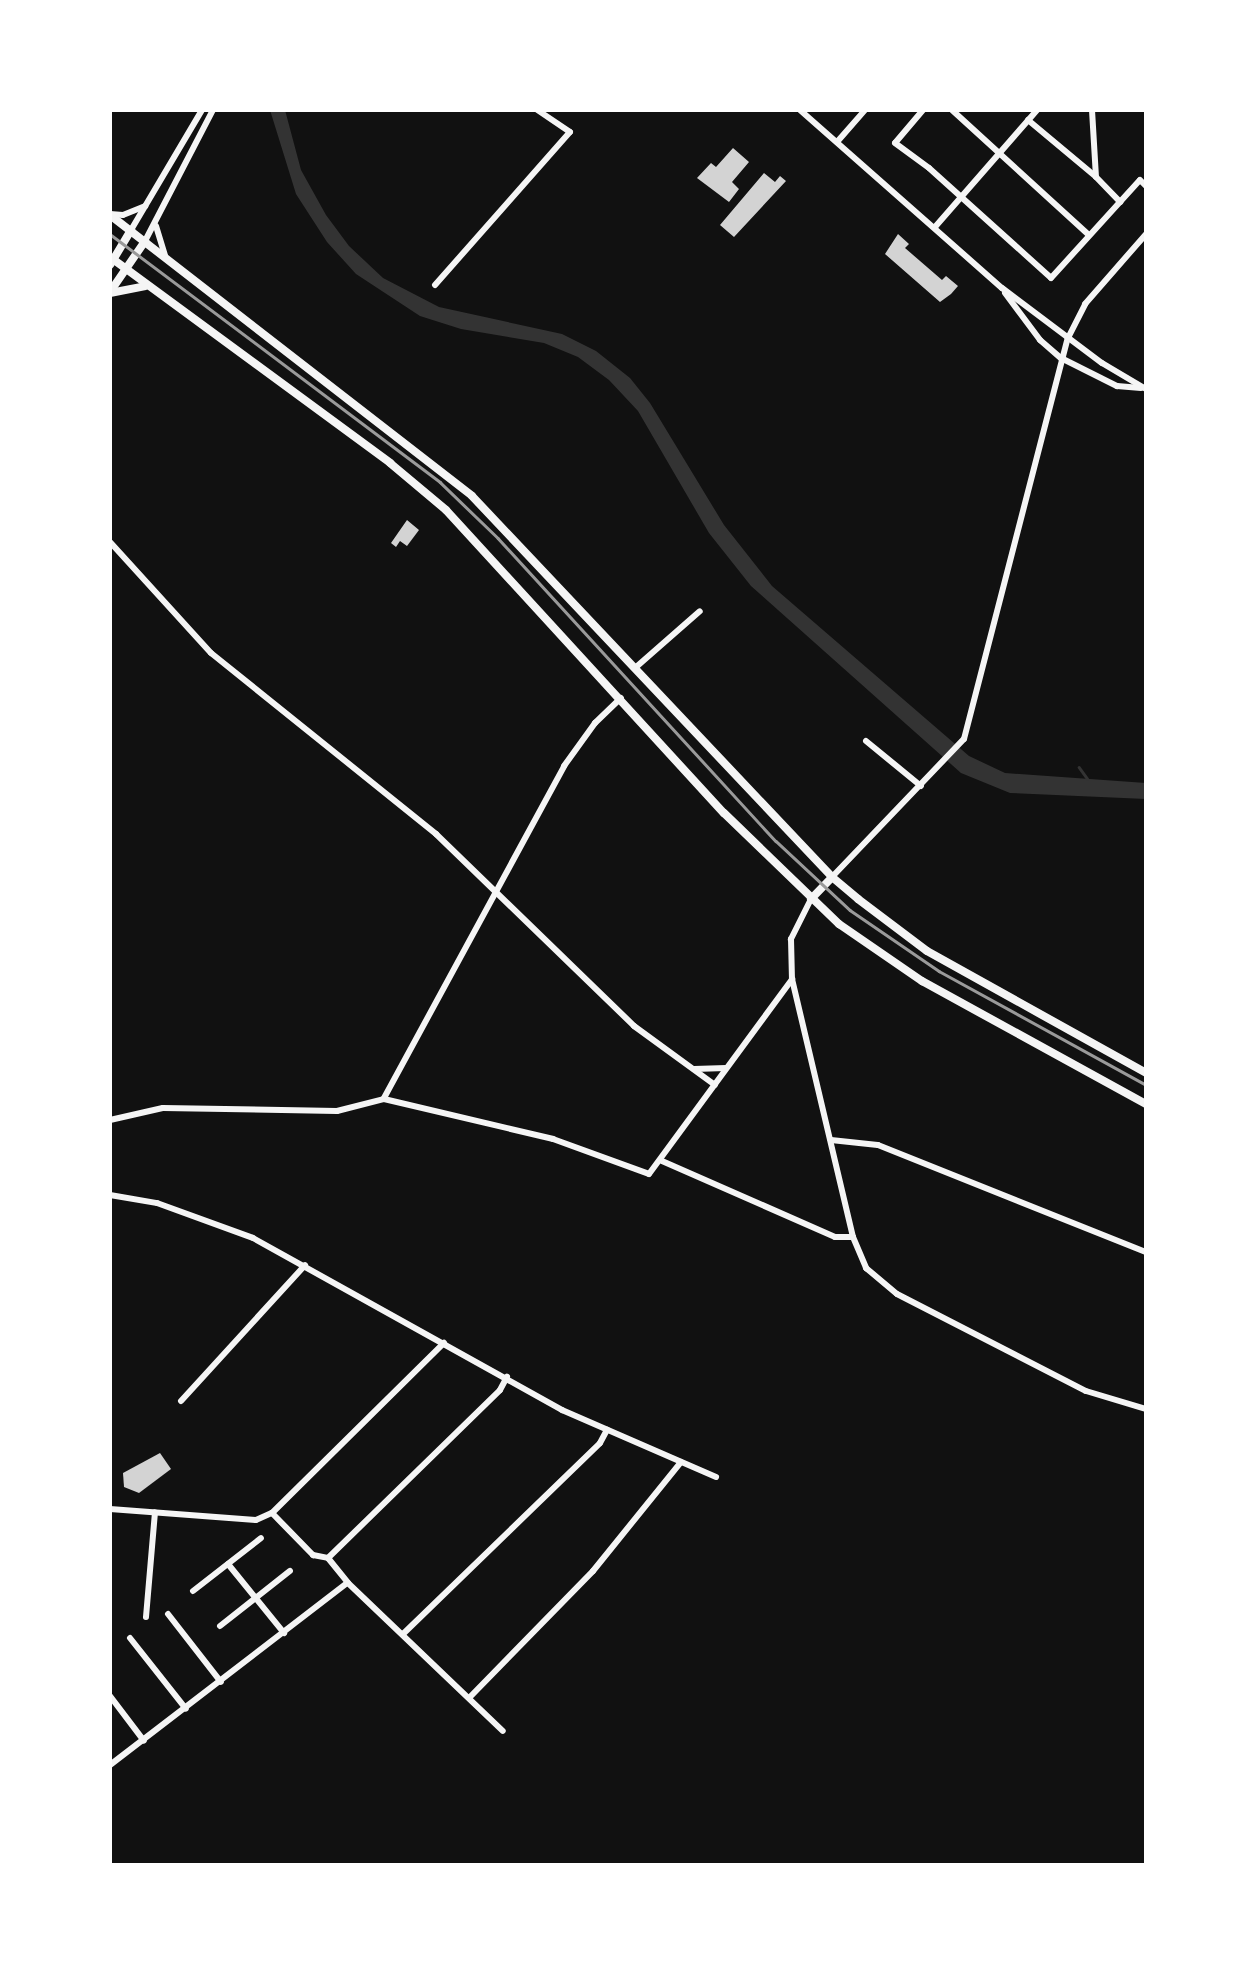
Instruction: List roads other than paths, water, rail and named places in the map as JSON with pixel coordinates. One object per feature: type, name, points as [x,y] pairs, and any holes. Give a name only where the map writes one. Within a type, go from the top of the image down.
[{"type":"street","points":[[202,110],[111,261],[408,478],[467,531],[724,813],[811,900],[862,942],[914,976],[1146,1104]]},
{"type":"street","points":[[110,292],[156,222],[212,110]]},
{"type":"street","points":[[435,286],[570,132],[536,110]]},
{"type":"street","points":[[800,110],[1002,288],[1068,338],[1145,388]]},
{"type":"street","points":[[837,142],[865,110]]},
{"type":"street","points":[[924,110],[895,143],[962,196],[1051,278],[1140,180],[1146,186]]},
{"type":"street","points":[[952,110],[1089,234]]},
{"type":"street","points":[[934,227],[1037,110]]},
{"type":"street","points":[[1092,110],[1096,177]]},
{"type":"street","points":[[1028,120],[1120,202]]},
{"type":"street","points":[[110,214],[129,214],[146,205]]},
{"type":"street","points":[[110,214],[456,482],[832,877],[927,951],[1146,1072]]},
{"type":"street","points":[[156,222],[157,240],[166,257]]},
{"type":"street","points":[[1146,234],[1085,304],[1068,338],[974,713],[958,746],[811,900],[792,939],[796,997],[852,1237],[866,1268],[897,1294],[1001,1343],[1086,1391],[1146,1410]]},
{"type":"street","points":[[110,292],[145,286]]},
{"type":"street","points":[[1002,288],[1040,340],[1061,358],[1118,386],[1145,388]]},
{"type":"street","points":[[110,542],[211,653],[436,834],[496,888],[634,1026],[715,1085]]},
{"type":"street","points":[[636,668],[700,611]]},
{"type":"street","points":[[384,1099],[564,766],[595,723],[622,697]]},
{"type":"street","points":[[866,741],[921,786]]},
{"type":"street","points":[[110,1120],[163,1108],[337,1111],[384,1099],[553,1139],[642,1175],[655,1172],[792,979]]},
{"type":"street","points":[[784,993],[796,997]]},
{"type":"street","points":[[692,1068],[728,1068]]},
{"type":"street","points":[[831,1140],[878,1146],[1146,1252]]},
{"type":"street","points":[[662,1161],[835,1237],[852,1237]]},
{"type":"street","points":[[110,1194],[157,1203],[233,1230],[305,1265],[562,1410],[716,1477]]},
{"type":"street","points":[[181,1400],[305,1265]]},
{"type":"street","points":[[110,1509],[256,1520],[272,1513],[444,1343]]},
{"type":"street","points":[[328,1558],[500,1390],[506,1377]]},
{"type":"street","points":[[403,1634],[600,1443],[608,1430]]},
{"type":"street","points":[[470,1697],[594,1571],[680,1462]]},
{"type":"street","points":[[146,1617],[155,1512]]},
{"type":"street","points":[[272,1513],[313,1555],[328,1558],[348,1583],[503,1730]]},
{"type":"street","points":[[193,1591],[261,1538]]},
{"type":"street","points":[[228,1564],[284,1633]]},
{"type":"street","points":[[220,1626],[290,1571]]},
{"type":"street","points":[[110,1764],[348,1583]]},
{"type":"street","points":[[168,1614],[220,1682]]},
{"type":"street","points":[[130,1638],[186,1709]]},
{"type":"street","points":[[110,1696],[144,1741]]},
{"type":"waterway","points":[[1079,767],[1087,778]]},
{"type":"tram line","points":[[110,234],[440,482],[498,538],[776,841],[850,910],[939,971],[1146,1085]]}]
